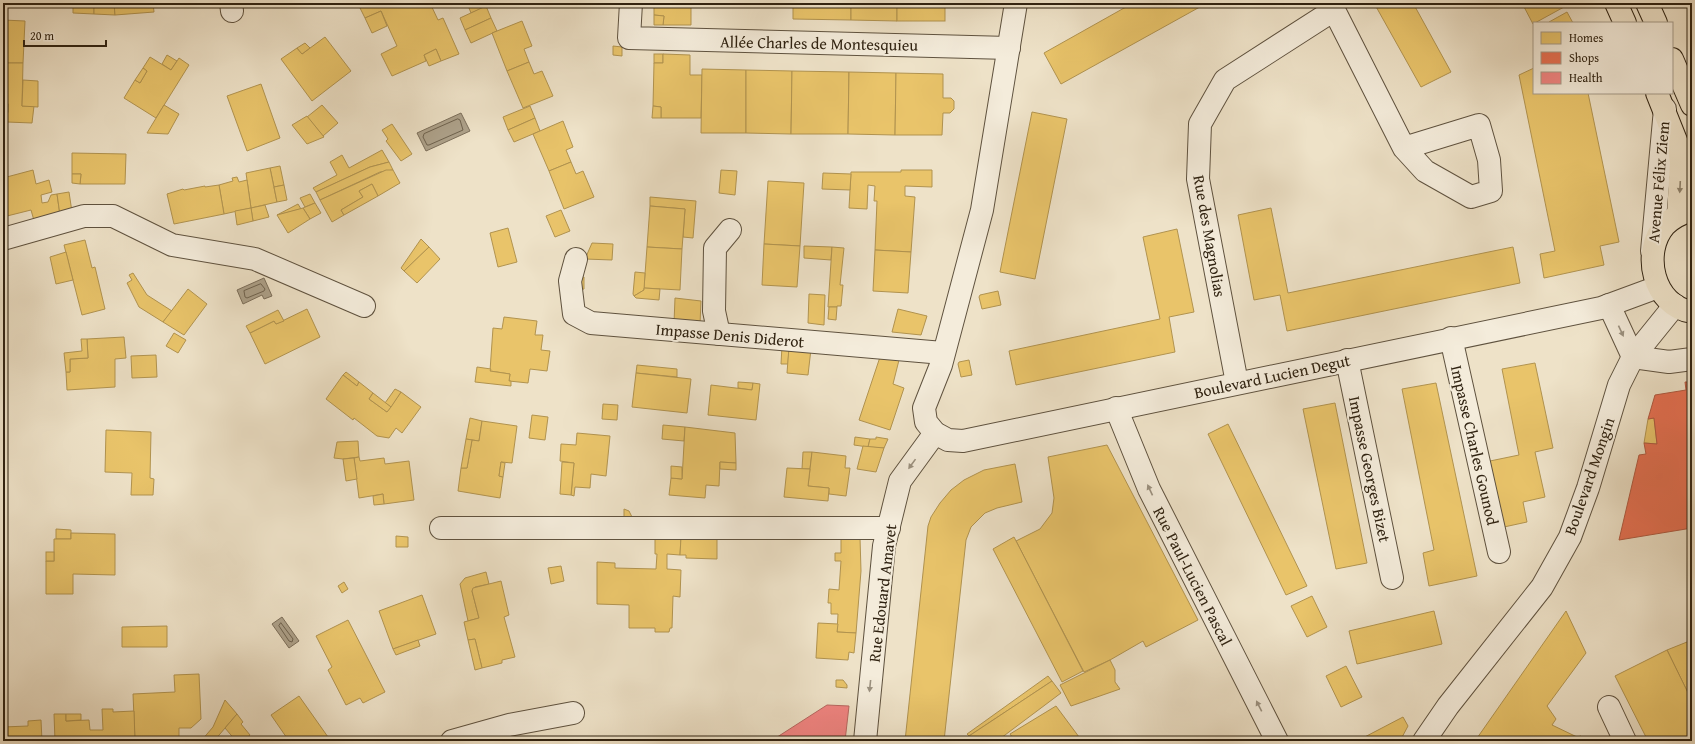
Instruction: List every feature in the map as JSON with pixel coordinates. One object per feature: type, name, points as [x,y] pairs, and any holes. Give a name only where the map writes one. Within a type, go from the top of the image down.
[{"type":"main road","points":[[1616,3],[1624,22]]},
{"type":"main road","points":[[1647,3],[1656,22]]},
{"type":"main road","points":[[1673,62],[1692,105]]},
{"type":"main road","name":"Avenue Félix Ziem","points":[[1661,101],[1679,148],[1685,212]]},
{"type":"main road","points":[[1684,308],[1666,297],[1658,287],[1652,272],[1652,255],[1657,238],[1665,225],[1685,212]]},
{"type":"street","name":"Allée Charles de Montesquieu","points":[[631,3],[629,38],[1009,48]]},
{"type":"street","points":[[935,433],[926,422],[924,408],[941,365],[982,210],[1016,3]]},
{"type":"street","name":"Rue des Magnolias","points":[[1237,383],[1198,179],[1200,124],[1225,80],[1334,10],[1404,148]]},
{"type":"street","name":"Avenue Félix Ziem","points":[[1652,255],[1661,101]]},
{"type":"street","points":[[3,239],[84,216],[113,216],[172,245],[255,259],[364,306]]},
{"type":"street","points":[[720,334],[714,311],[715,248],[730,230]]},
{"type":"street","name":"Impasse Denis Diderot","points":[[576,259],[570,281],[574,314],[591,323],[943,353]]},
{"type":"street","name":"Boulevard Lucien Degut","points":[[935,433],[948,440],[963,440],[1610,305],[1658,287]]},
{"type":"street","points":[[1610,305],[1633,357],[1669,362],[1692,358]]},
{"type":"street","name":"Boulevard Mongin","points":[[1424,741],[1448,706],[1542,587],[1570,537],[1588,488],[1619,385],[1633,357],[1684,308]]},
{"type":"street","name":"Impasse Charles Gounod","points":[[1451,338],[1499,552]]},
{"type":"street","name":"Impasse Georges Bizet","points":[[1347,360],[1392,578]]},
{"type":"street","name":"Rue Paul-Lucien Pascal","points":[[1116,408],[1149,489],[1277,741]]},
{"type":"street","name":"Rue Edouard Amavet","points":[[865,741],[884,546],[888,528],[900,482],[935,433]]},
{"type":"street","points":[[441,528],[888,528]]},
{"type":"street","points":[[1609,707],[1625,741]]},
{"type":"street","points":[[452,741],[509,725],[573,713]]},
{"type":"water","points":[[461,113],[470,131],[426,151],[417,133]]},
{"type":"water","points":[[264,278],[272,296],[264,299],[262,295],[243,304],[237,290]]},
{"type":"water","points":[[282,617],[299,641],[289,648],[272,624]]},
{"type":"building: Homes","points":[[73,3],[94,3],[94,14],[73,13]]},
{"type":"building: Homes","points":[[94,3],[114,3],[115,15],[94,14]]},
{"type":"building: Homes","points":[[114,3],[153,3],[154,12],[115,15]]},
{"type":"building: Homes","points":[[358,3],[372,3],[360,8]]},
{"type":"building: Homes","points":[[372,3],[430,3],[438,20],[443,18],[459,54],[441,61],[436,49],[424,55],[426,61],[392,76],[381,54],[397,46],[381,11],[365,18],[360,8]]},
{"type":"building: Homes","points":[[467,3],[494,3],[471,13]]},
{"type":"building: Homes","points":[[654,3],[702,3],[702,6],[691,6],[691,25],[663,25],[664,16],[654,15]]},
{"type":"building: Homes","points":[[793,3],[851,3],[851,20],[793,19]]},
{"type":"building: Homes","points":[[851,3],[897,3],[897,21],[851,20]]},
{"type":"building: Homes","points":[[897,3],[945,3],[945,21],[897,21]]},
{"type":"building: Homes","points":[[1133,3],[1207,3],[1061,84],[1044,53]]},
{"type":"building: Homes","points":[[1374,3],[1413,3],[1451,72],[1421,87]]},
{"type":"building: Homes","points":[[1522,3],[1562,3],[1564,7],[1537,22],[1533,22],[1533,24]]},
{"type":"building: Homes","points":[[486,6],[491,18],[465,30],[460,18]]},
{"type":"building: Homes","points":[[381,11],[387,26],[372,33],[365,18]]},
{"type":"building: Homes","points":[[1567,12],[1572,22],[1549,22]]},
{"type":"building: Homes","points":[[654,15],[664,16],[663,25],[654,25]]},
{"type":"building: Homes","points":[[491,18],[497,31],[471,43],[465,30]]},
{"type":"building: Homes","points":[[3,20],[25,21],[23,63],[3,63]]},
{"type":"building: Homes","points":[[522,21],[532,46],[524,49],[529,62],[507,71],[492,33]]},
{"type":"building: Homes","points":[[325,37],[351,71],[312,101],[281,59],[297,48],[302,54]]},
{"type":"building: Homes","points":[[305,43],[310,48],[302,54],[297,48]]},
{"type":"building: Homes","points":[[613,46],[622,47],[622,56],[613,55]]},
{"type":"building: Homes","points":[[436,49],[441,61],[429,66],[424,55]]},
{"type":"building: Homes","points":[[654,54],[663,54],[663,63],[654,63]]},
{"type":"building: Homes","points":[[663,54],[690,55],[690,75],[702,75],[701,118],[661,118],[661,107],[653,106],[654,63],[663,63]]},
{"type":"building: Homes","points":[[167,55],[177,61],[171,70],[162,64]]},
{"type":"building: Homes","points":[[150,57],[171,70],[179,58],[189,65],[156,118],[124,98],[135,80],[140,83],[147,71],[143,68]]},
{"type":"building: Homes","points":[[529,62],[534,74],[542,71],[553,96],[523,108],[507,71]]},
{"type":"building: Homes","points":[[3,63],[23,63],[22,106],[34,106],[32,123],[7,122],[8,104],[3,104]]},
{"type":"building: Homes","points":[[143,68],[147,71],[140,83],[135,80]]},
{"type":"building: Homes","points":[[1533,68],[1533,94],[1588,94],[1619,242],[1600,246],[1604,265],[1544,278],[1540,254],[1555,251],[1519,75]]},
{"type":"building: Homes","points":[[702,69],[746,70],[746,133],[701,133]]},
{"type":"building: Homes","points":[[746,70],[792,71],[791,134],[746,133]]},
{"type":"building: Homes","points":[[792,71],[849,72],[848,134],[791,134]]},
{"type":"building: Homes","points":[[849,72],[896,73],[895,135],[848,134]]},
{"type":"building: Homes","points":[[896,73],[943,74],[943,98],[951,98],[954,101],[954,109],[950,113],[943,113],[942,135],[895,135]]},
{"type":"building: Homes","points":[[23,80],[38,81],[38,107],[22,106]]},
{"type":"building: Homes","points":[[261,84],[280,138],[247,151],[227,96]]},
{"type":"building: Homes","points":[[3,104],[8,104],[8,112],[3,112]]},
{"type":"building: Homes","points":[[164,105],[179,114],[168,134],[147,133]]},
{"type":"building: Homes","points":[[322,105],[338,123],[323,136],[307,117]]},
{"type":"building: Homes","points":[[530,106],[535,118],[508,130],[503,117]]},
{"type":"building: Homes","points":[[653,106],[661,107],[661,118],[652,118]]},
{"type":"building: Homes","points":[[1032,112],[1067,119],[1035,279],[1000,272]]},
{"type":"building: Homes","points":[[307,116],[324,137],[307,144],[292,125]]},
{"type":"building: Homes","points":[[535,118],[540,131],[514,142],[508,130]]},
{"type":"building: Homes","points":[[563,121],[573,147],[566,150],[571,162],[549,171],[533,134]]},
{"type":"building: Homes","points":[[392,124],[412,154],[401,161],[386,141],[388,139],[382,130]]},
{"type":"building: Homes","points":[[382,150],[389,162],[370,167],[316,192],[313,188],[337,175],[330,162],[342,155],[349,168]]},
{"type":"building: Homes","points":[[72,153],[126,154],[125,184],[80,184],[81,174],[72,174]]},
{"type":"building: Homes","points":[[389,162],[393,170],[380,172],[320,200],[316,192],[370,167]]},
{"type":"building: Homes","points":[[571,162],[576,174],[583,171],[594,197],[564,209],[549,171]]},
{"type":"building: Homes","points":[[280,166],[284,185],[274,187],[270,168]]},
{"type":"building: Homes","points":[[270,168],[277,202],[251,208],[246,173]]},
{"type":"building: Homes","points":[[33,170],[36,184],[49,180],[52,192],[41,195],[42,203],[48,202],[51,195],[57,194],[60,215],[35,224],[31,210],[3,217],[3,178]]},
{"type":"building: Homes","points":[[386,170],[393,170],[400,183],[378,196],[372,184],[359,191],[363,197],[341,210],[344,215],[332,222],[320,200]]},
{"type":"building: Homes","points":[[721,170],[737,171],[735,195],[719,193]]},
{"type":"building: Homes","points":[[901,170],[932,170],[932,187],[905,186],[905,196],[915,197],[911,252],[875,250],[877,201],[874,201],[875,186],[868,185],[867,209],[849,208],[851,172],[901,172]]},
{"type":"building: Homes","points":[[823,173],[851,174],[850,190],[822,189]]},
{"type":"building: Homes","points":[[72,174],[81,174],[80,184],[72,183]]},
{"type":"building: Homes","points":[[237,177],[239,182],[247,180],[251,208],[224,214],[219,185],[233,181],[232,178]]},
{"type":"building: Homes","points":[[768,181],[804,183],[800,246],[764,244]]},
{"type":"building: Homes","points":[[372,184],[378,196],[344,215],[341,210],[363,197],[359,191]]},
{"type":"building: Homes","points":[[219,185],[224,214],[174,224],[167,194],[183,189]]},
{"type":"building: Homes","points":[[284,185],[287,200],[277,202],[274,187]]},
{"type":"building: Homes","points":[[69,192],[72,212],[60,215],[57,194]]},
{"type":"building: Homes","points":[[310,194],[315,203],[305,207],[300,198]]},
{"type":"building: Homes","points":[[650,197],[696,201],[693,238],[683,237],[685,209],[650,206]]},
{"type":"building: Homes","points":[[315,203],[321,213],[310,219],[303,208]]},
{"type":"building: Homes","points":[[298,204],[301,209],[277,215]]},
{"type":"building: Homes","points":[[265,205],[269,217],[253,221],[251,208]]},
{"type":"building: Homes","points":[[650,206],[685,209],[682,249],[647,247]]},
{"type":"building: Homes","points":[[251,208],[253,221],[237,225],[235,211]]},
{"type":"building: Homes","points":[[303,208],[310,219],[288,233],[277,215]]},
{"type":"building: Homes","points":[[1271,208],[1288,293],[1513,247],[1520,283],[1287,331],[1280,295],[1254,300],[1238,215]]},
{"type":"building: Homes","points":[[561,210],[570,231],[555,237],[546,216]]},
{"type":"building: Homes","points":[[508,228],[517,262],[498,267],[490,233]]},
{"type":"building: Homes","points":[[1177,229],[1194,312],[1169,317],[1175,352],[1016,385],[1009,351],[1160,319],[1143,237]]},
{"type":"building: Homes","points":[[421,239],[429,247],[404,271],[401,268]]},
{"type":"building: Homes","points":[[85,240],[92,268],[95,267],[105,309],[82,315],[64,245]]},
{"type":"building: Homes","points":[[592,243],[613,244],[612,260],[585,259]]},
{"type":"building: Homes","points":[[764,244],[800,246],[797,287],[762,285]]},
{"type":"building: Homes","points":[[804,246],[832,247],[831,260],[804,258]]},
{"type":"building: Homes","points":[[429,247],[440,259],[417,283],[404,271]]},
{"type":"building: Homes","points":[[647,247],[682,249],[680,290],[644,288]]},
{"type":"building: Homes","points":[[832,247],[844,248],[840,285],[843,285],[841,306],[837,307],[828,307]]},
{"type":"building: Homes","points":[[875,250],[911,252],[908,293],[873,291]]},
{"type":"building: Homes","points":[[66,252],[73,280],[56,284],[50,257]]},
{"type":"building: Homes","points":[[635,272],[645,273],[644,290],[634,296],[633,294]]},
{"type":"building: Homes","points":[[133,273],[147,295],[172,311],[163,322],[139,307],[127,283],[132,280],[129,275]]},
{"type":"building: Homes","points":[[577,277],[584,277],[584,289],[578,290]]},
{"type":"building: Homes","points":[[644,288],[660,289],[659,300],[636,298],[634,296],[644,290]]},
{"type":"building: Homes","points":[[188,289],[207,304],[184,335],[163,322]]},
{"type":"building: Homes","points":[[998,291],[1001,305],[982,309],[979,297],[980,295]]},
{"type":"building: Homes","points":[[809,294],[825,295],[824,325],[808,323]]},
{"type":"building: Homes","points":[[675,298],[701,301],[700,324],[674,323]]},
{"type":"building: Homes","points":[[829,307],[837,307],[836,320],[828,319]]},
{"type":"building: Homes","points":[[307,309],[320,337],[265,364],[250,333],[274,321],[276,324]]},
{"type":"building: Homes","points":[[898,309],[927,316],[921,335],[892,332]]},
{"type":"building: Homes","points":[[278,310],[284,321],[276,324],[274,321],[250,333],[246,326]]},
{"type":"building: Homes","points":[[504,317],[537,321],[535,335],[543,335],[541,350],[550,351],[547,371],[530,369],[528,383],[509,381],[510,374],[490,371],[493,328],[502,329]]},
{"type":"building: Homes","points":[[174,333],[186,340],[178,353],[166,346]]},
{"type":"building: Homes","points":[[124,337],[126,358],[115,359],[115,387],[67,390],[66,372],[70,372],[70,359],[88,358],[87,339]]},
{"type":"building: Homes","points":[[81,339],[87,339],[88,358],[70,359],[70,372],[66,372],[64,353],[82,351]]},
{"type":"building: Homes","points":[[782,346],[789,347],[788,364],[781,364]]},
{"type":"building: Homes","points":[[789,347],[811,349],[808,375],[787,373]]},
{"type":"building: Homes","points":[[156,355],[157,377],[132,378],[131,356]]},
{"type":"building: Homes","points":[[880,357],[899,360],[893,384],[904,388],[890,430],[859,420]]},
{"type":"building: Homes","points":[[969,360],[972,375],[961,377],[958,364],[959,362]]},
{"type":"building: Homes","points":[[1535,363],[1553,448],[1535,452],[1545,497],[1523,502],[1527,522],[1504,527],[1490,461],[1519,455],[1502,369]]},
{"type":"building: Homes","points":[[637,365],[677,369],[677,377],[636,373]]},
{"type":"building: Homes","points":[[477,367],[491,369],[490,371],[510,374],[509,381],[511,381],[511,386],[475,382]]},
{"type":"building: Homes","points":[[346,372],[359,382],[357,386],[343,375]]},
{"type":"building: Homes","points":[[636,373],[691,379],[687,413],[632,407]]},
{"type":"building: Homes","points":[[343,375],[357,386],[359,382],[373,393],[369,399],[387,412],[401,392],[421,407],[402,433],[396,428],[389,438],[377,436],[326,399]]},
{"type":"building: Homes","points":[[738,382],[753,383],[752,390],[738,388]]},
{"type":"building: Homes","points":[[753,383],[760,384],[756,420],[708,415],[711,385],[752,390]]},
{"type":"building: Homes","points":[[1436,383],[1477,576],[1429,586],[1423,553],[1434,550],[1402,389]]},
{"type":"building: Homes","points":[[395,389],[401,392],[391,407],[385,403]]},
{"type":"building: Homes","points":[[373,393],[391,407],[387,412],[369,399]]},
{"type":"building: Homes","points":[[1335,403],[1367,563],[1336,569],[1303,409]]},
{"type":"building: Homes","points":[[603,404],[618,405],[617,420],[602,419]]},
{"type":"building: Homes","points":[[532,415],[548,417],[545,440],[529,438]]},
{"type":"building: Homes","points":[[470,418],[482,421],[479,441],[466,439]]},
{"type":"building: Homes","points":[[1654,418],[1657,444],[1644,443],[1648,419]]},
{"type":"building: Homes","points":[[482,421],[517,426],[512,463],[501,462],[499,476],[503,477],[500,498],[458,491],[461,468],[467,468],[472,440],[479,441]]},
{"type":"building: Homes","points":[[1228,424],[1307,586],[1286,595],[1208,434]]},
{"type":"building: Homes","points":[[663,425],[685,427],[684,441],[662,439]]},
{"type":"building: Homes","points":[[685,427],[735,433],[736,463],[720,462],[719,486],[706,485],[705,498],[669,495],[671,478],[682,479]]},
{"type":"building: Homes","points":[[106,430],[151,432],[150,478],[154,479],[153,495],[131,495],[132,473],[105,472]]},
{"type":"building: Homes","points":[[577,433],[610,436],[606,476],[591,474],[590,488],[575,487],[574,496],[571,495],[574,463],[560,461],[561,444],[576,445]]},
{"type":"building: Homes","points":[[855,437],[870,439],[868,447],[854,445]]},
{"type":"building: Homes","points":[[876,437],[888,439],[884,448],[868,447],[870,439],[876,439]]},
{"type":"building: Homes","points":[[466,439],[472,440],[467,468],[461,468]]},
{"type":"building: Homes","points":[[358,441],[359,457],[343,459],[334,458],[337,442]]},
{"type":"building: Homes","points":[[1107,445],[1198,620],[1146,647],[1143,641],[1110,660],[1084,672],[1016,541],[1040,529],[1052,513],[1054,498],[1048,457]]},
{"type":"building: Homes","points":[[863,446],[884,448],[876,472],[857,469]]},
{"type":"building: Homes","points":[[803,452],[812,452],[810,469],[802,469]]},
{"type":"building: Homes","points":[[812,452],[846,456],[845,468],[850,468],[846,496],[829,494],[829,488],[808,486]]},
{"type":"building: Homes","points":[[359,457],[360,461],[384,458],[385,464],[409,461],[414,500],[384,504],[383,494],[359,498],[354,458]]},
{"type":"building: Homes","points":[[354,458],[357,479],[346,481],[343,459]]},
{"type":"building: Homes","points":[[501,462],[505,463],[503,477],[499,476]]},
{"type":"building: Homes","points":[[562,462],[574,463],[571,495],[560,494]]},
{"type":"building: Homes","points":[[720,462],[736,463],[736,470],[720,469]]},
{"type":"building: Homes","points":[[1015,464],[1022,502],[997,508],[985,513],[971,527],[966,540],[944,741],[905,741],[928,526],[931,517],[951,490],[964,480],[984,470]]},
{"type":"building: Homes","points":[[671,466],[682,467],[682,479],[671,478]]},
{"type":"building: Homes","points":[[787,468],[810,469],[808,486],[829,488],[828,501],[784,497]]},
{"type":"building: Homes","points":[[383,494],[384,504],[374,505],[373,496]]},
{"type":"building: Homes","points":[[624,509],[629,511],[632,517],[624,517]]},
{"type":"building: Homes","points":[[56,529],[71,530],[71,539],[56,539]]},
{"type":"building: Homes","points":[[71,533],[115,534],[115,575],[73,574],[73,594],[46,594],[46,561],[54,561],[54,539],[71,539]]},
{"type":"building: Homes","points":[[396,536],[408,537],[408,547],[396,547]]},
{"type":"building: Homes","points":[[655,536],[681,537],[680,555],[667,554],[667,569],[681,570],[680,597],[673,596],[672,628],[670,628],[669,632],[655,632],[655,628],[629,628],[629,605],[597,604],[597,562],[615,563],[615,568],[656,569],[657,554],[655,554]]},
{"type":"building: Homes","points":[[681,537],[717,537],[717,559],[686,558],[686,555],[680,555]]},
{"type":"building: Homes","points":[[1014,537],[1083,671],[1062,682],[993,549]]},
{"type":"building: Homes","points":[[841,538],[860,538],[861,571],[856,633],[837,632],[838,614],[831,614],[831,603],[828,603],[829,589],[839,590],[841,561],[835,561],[835,553],[841,553]]},
{"type":"building: Homes","points":[[46,552],[54,552],[54,561],[46,561]]},
{"type":"building: Homes","points":[[561,566],[564,581],[551,584],[548,568]]},
{"type":"building: Homes","points":[[486,572],[489,584],[475,587],[472,591],[479,618],[468,621],[460,584],[465,578]]},
{"type":"building: Homes","points":[[501,581],[509,615],[504,617],[515,657],[502,660],[502,663],[482,668],[475,639],[468,640],[464,622],[479,618],[472,591],[473,588]]},
{"type":"building: Homes","points":[[344,582],[348,589],[342,593],[338,586]]},
{"type":"building: Homes","points":[[422,595],[436,634],[393,649],[379,611]]},
{"type":"building: Homes","points":[[1312,596],[1327,627],[1307,637],[1291,606]]},
{"type":"building: Homes","points":[[1434,611],[1442,644],[1357,664],[1349,631]]},
{"type":"building: Homes","points":[[1566,611],[1586,653],[1547,706],[1556,719],[1552,725],[1577,737],[1581,736],[1583,741],[1475,741]]},
{"type":"building: Homes","points":[[348,620],[385,692],[363,703],[360,698],[346,705],[328,670],[332,667],[316,636]]},
{"type":"building: Homes","points":[[818,623],[838,624],[837,632],[856,633],[854,653],[849,652],[848,660],[816,658]]},
{"type":"building: Homes","points":[[167,626],[167,647],[122,647],[122,627]]},
{"type":"building: Homes","points":[[475,639],[482,668],[475,670],[468,640]]},
{"type":"building: Homes","points":[[418,640],[420,646],[396,655],[393,649]]},
{"type":"building: Homes","points":[[1692,640],[1692,701],[1667,650]]},
{"type":"building: Homes","points":[[1667,650],[1692,701],[1692,741],[1648,741],[1615,676]]},
{"type":"building: Homes","points":[[1110,660],[1115,670],[1115,682],[1120,689],[1071,706],[1060,685]]},
{"type":"building: Homes","points":[[1346,666],[1362,697],[1341,707],[1326,676]]},
{"type":"building: Homes","points":[[199,674],[201,719],[191,728],[179,728],[179,737],[175,741],[135,741],[133,694],[175,692],[174,675]]},
{"type":"building: Homes","points":[[1048,676],[1052,681],[969,736],[967,734]]},
{"type":"building: Homes","points":[[836,680],[843,680],[847,685],[847,688],[836,687]]},
{"type":"building: Homes","points":[[1052,681],[1061,693],[997,741],[972,741],[969,736]]},
{"type":"building: Homes","points":[[299,696],[328,737],[322,741],[289,741],[271,715]]},
{"type":"building: Homes","points":[[225,700],[237,714],[214,741],[201,741],[213,727]]},
{"type":"building: Homes","points":[[1056,706],[1082,741],[1015,741],[1010,734]]},
{"type":"building: Homes","points":[[102,709],[113,709],[113,712],[134,711],[135,741],[55,741],[54,714],[66,714],[66,721],[89,720],[90,730],[103,730]]},
{"type":"building: Homes","points":[[66,714],[81,714],[81,720],[66,721]]},
{"type":"building: Homes","points":[[237,714],[243,722],[241,724],[250,735],[243,741],[236,741],[225,728]]},
{"type":"building: Homes","points":[[1403,717],[1408,726],[1400,741],[1357,741]]},
{"type":"building: Homes","points":[[41,720],[42,741],[3,741],[3,727],[28,726],[28,721]]},
{"type":"building: Shops","points":[[1685,382],[1692,382],[1692,528],[1619,540],[1639,455],[1646,454],[1644,443],[1657,444],[1654,418],[1648,419],[1655,395],[1686,390]]},
{"type":"building: Health","points":[[827,705],[849,706],[845,741],[771,741]]}]
